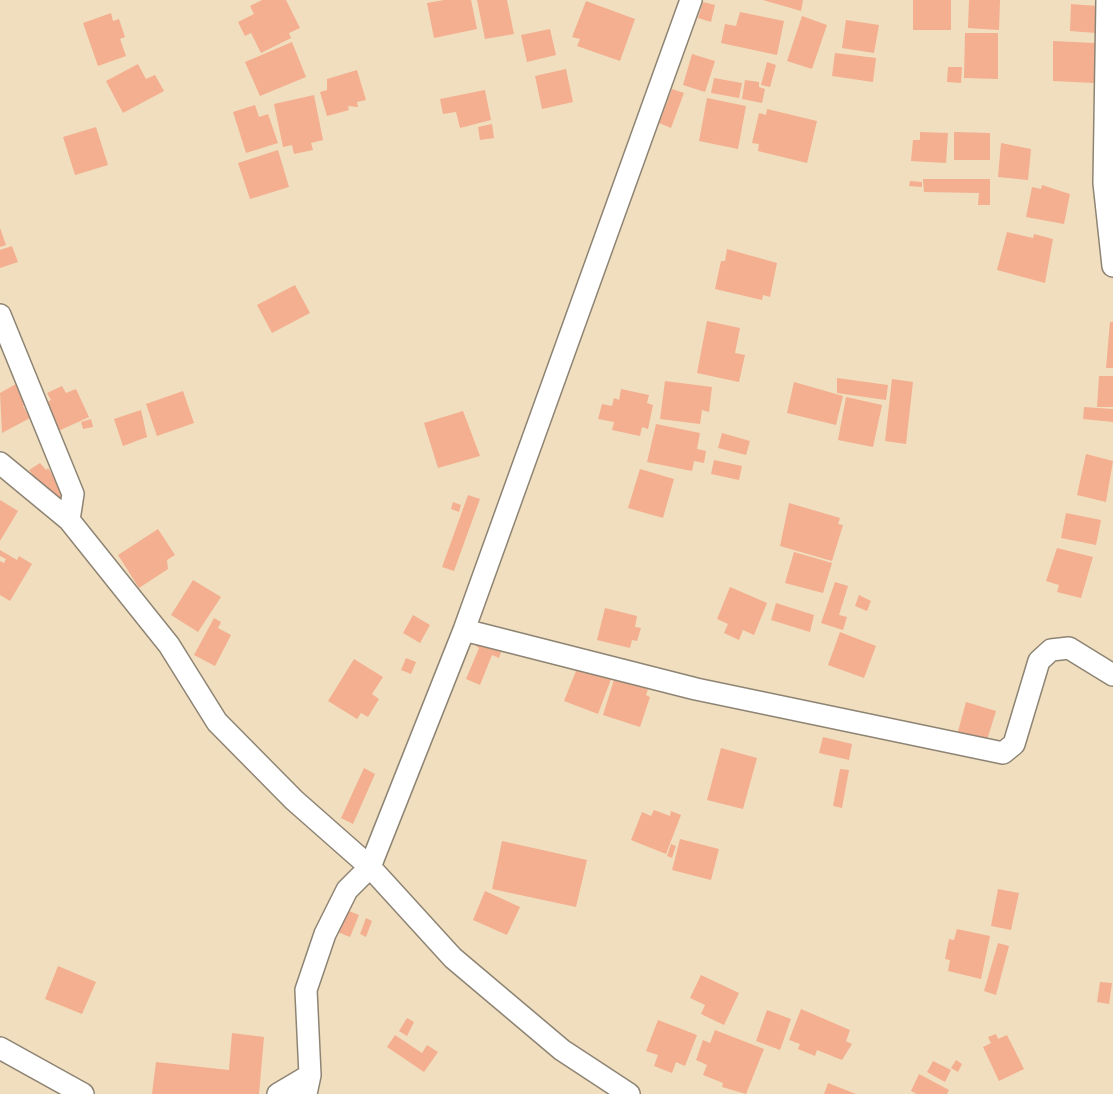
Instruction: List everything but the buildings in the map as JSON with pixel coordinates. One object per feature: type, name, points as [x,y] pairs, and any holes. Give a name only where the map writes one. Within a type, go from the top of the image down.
[{"type":"street","points":[[278,1094],[308,1084],[306,990],[325,934],[347,890],[370,867],[464,630],[691,0]]},
{"type":"street","points":[[1107,0],[1104,183],[1113,266]]},
{"type":"street","points":[[0,315],[73,494],[69,520]]},
{"type":"street","points":[[0,463],[69,520],[169,645],[217,722],[294,800],[370,867],[453,958],[562,1051],[629,1094]]},
{"type":"street","points":[[464,630],[696,689],[1003,753],[1014,744],[1039,661],[1051,650],[1069,648],[1113,675]]},
{"type":"street","points":[[0,1048],[83,1094]]}]
